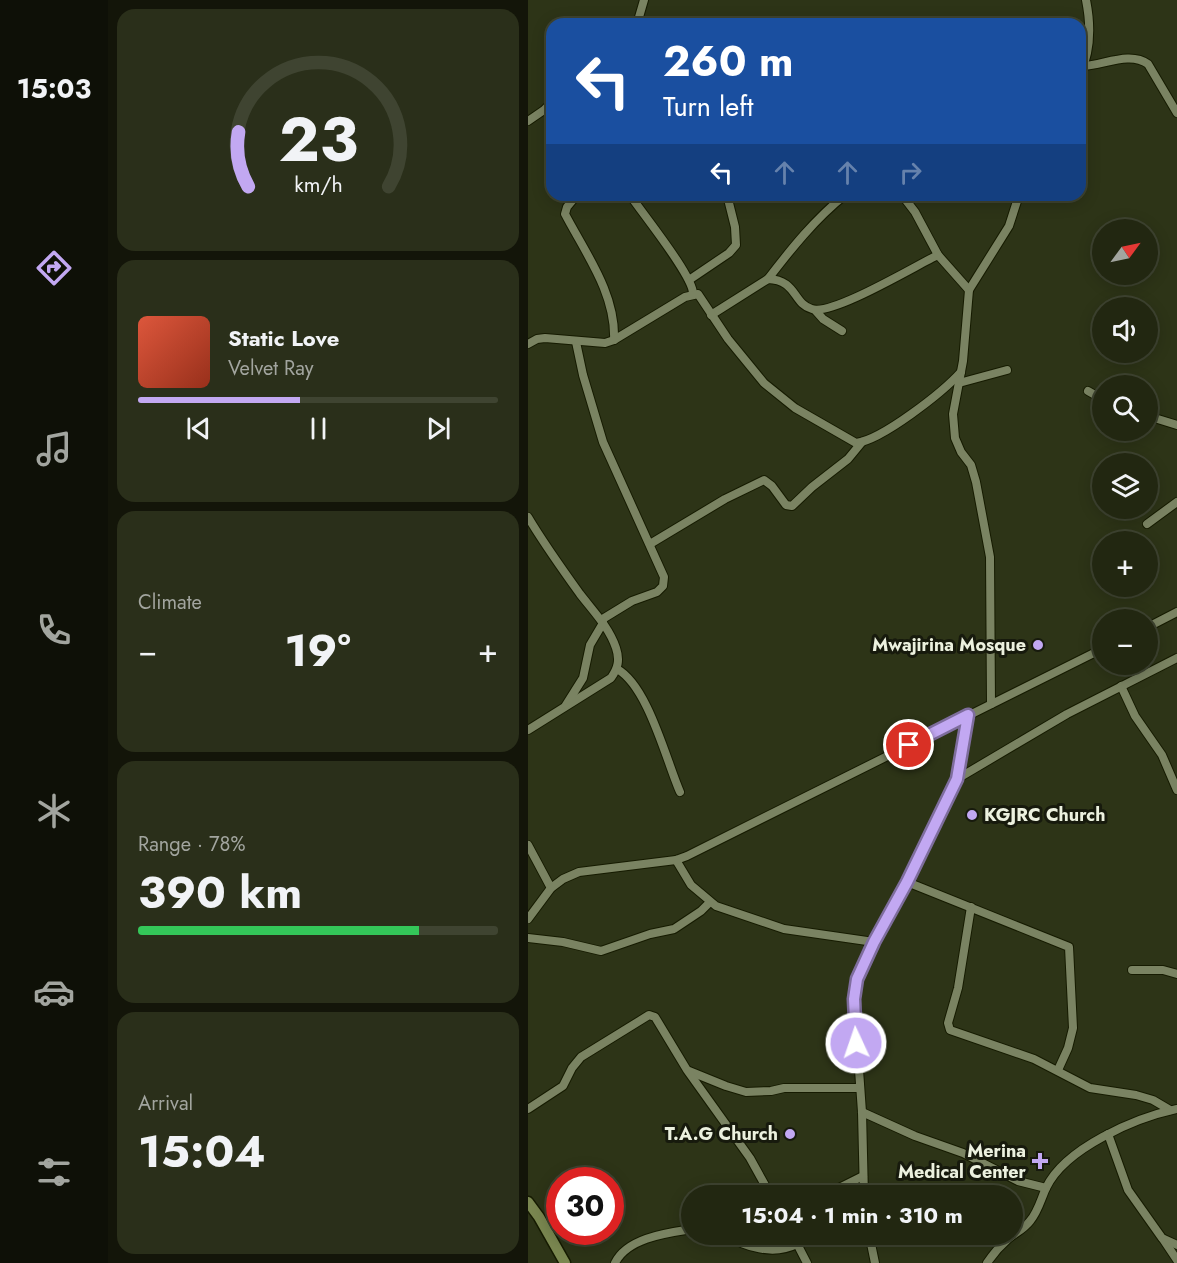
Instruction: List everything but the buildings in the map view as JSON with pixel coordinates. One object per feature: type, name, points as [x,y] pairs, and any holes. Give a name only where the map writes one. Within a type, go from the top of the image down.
[{"type":"street","points":[[639,18],[644,0]]},
{"type":"street","points":[[1086,0],[1088,37],[1086,60]]},
{"type":"street","points":[[1086,69],[1131,58],[1142,59],[1148,64],[1177,113]]},
{"type":"street","points":[[528,121],[546,108]]},
{"type":"street","points":[[572,201],[565,214],[610,299],[615,323],[614,340]]},
{"type":"street","points":[[634,201],[689,280],[693,294]]},
{"type":"street","points":[[689,280],[729,253],[736,245],[735,226],[729,201]]},
{"type":"street","points":[[711,315],[768,279],[797,242],[839,201]]},
{"type":"street","points":[[907,201],[938,255],[969,290]]},
{"type":"street","points":[[991,704],[990,557],[976,482],[971,465],[961,452],[955,438],[953,414],[961,372],[969,290],[998,247],[1009,226],[1017,201]]},
{"type":"street","points":[[815,310],[852,298],[938,255]]},
{"type":"street","points":[[768,279],[777,279],[786,283],[807,307],[815,310],[823,319],[842,331]]},
{"type":"street","points":[[528,344],[545,338],[605,344],[693,294],[698,294],[711,315],[764,383],[795,408],[851,441],[862,442]]},
{"type":"street","points":[[563,708],[583,678],[590,645],[602,621],[632,601],[657,592],[663,586],[664,577],[603,442],[583,375],[576,342]]},
{"type":"street","points":[[959,383],[1007,370]]},
{"type":"street","points":[[650,544],[725,499],[764,480],[772,486],[786,505],[792,506],[848,459],[862,442],[928,403],[961,372]]},
{"type":"street","points":[[1088,392],[1092,394]]},
{"type":"street","points":[[1158,419],[1177,425]]},
{"type":"street","points":[[1147,524],[1177,502]]},
{"type":"street","points":[[528,517],[550,553],[602,621],[616,647],[618,658],[617,669],[611,678],[528,730]]},
{"type":"street","points":[[1158,622],[1177,612]]},
{"type":"street","points":[[528,919],[552,888],[563,879],[579,872],[676,860],[729,836],[1092,654]]},
{"type":"street","points":[[957,779],[1067,714],[1177,658]]},
{"type":"street","points":[[617,669],[632,683],[655,724],[680,792]]},
{"type":"street","points":[[1121,686],[1134,716],[1162,755],[1177,790]]},
{"type":"street","points":[[863,1185],[862,1112],[854,991],[861,967],[907,882],[957,779],[968,715]]},
{"type":"street","points":[[528,845],[552,888]]},
{"type":"street","points":[[676,860],[691,885],[716,906],[784,928],[874,942]]},
{"type":"street","points":[[907,882],[1069,947],[1073,1028],[1068,1048],[1058,1070]]},
{"type":"street","points":[[528,938],[563,942],[601,951],[650,934],[674,929],[701,911],[710,902]]},
{"type":"street","points":[[971,907],[958,988],[948,1028],[1007,1048],[1058,1070],[1090,1088],[1136,1095],[1174,1110]]},
{"type":"street","points":[[1131,970],[1163,970],[1177,974]]},
{"type":"street","points":[[528,1108],[563,1086],[572,1068],[581,1057],[649,1016],[655,1017],[687,1070],[750,1158],[765,1185]]},
{"type":"street","points":[[687,1070],[746,1092],[784,1088],[859,1088]]},
{"type":"street","points":[[987,1263],[1008,1239],[1031,1220],[1046,1188],[1069,1160],[1108,1134],[1136,1121],[1174,1110]]},
{"type":"street","points":[[862,1112],[915,1136],[963,1153],[1018,1181],[1046,1188]]},
{"type":"street","points":[[1108,1134],[1128,1190],[1177,1260]]},
{"type":"street","points":[[845,1185],[862,1176]]},
{"type":"street","points":[[528,1202],[565,1263]]},
{"type":"street","points":[[615,1263],[622,1252],[633,1244],[681,1231]]},
{"type":"street","points":[[1162,1238],[1177,1245]]},
{"type":"street","points":[[748,1245],[766,1249],[794,1245]]},
{"type":"street","points":[[798,1245],[807,1263]]},
{"type":"street","points":[[871,1245],[875,1263]]},
{"type":"place","name":"Mwajirina Mosque","points":[[1038,645]]},
{"type":"place","name":"KGJRC Church","points":[[972,815]]},
{"type":"place","name":"T.A.G Church","points":[[790,1134]]},
{"type":"place","name":"Merina Medical Center","points":[[1040,1161]]},
{"type":"route","points":[[856,1043],[854,991],[861,967],[907,882],[957,779],[968,715],[909,745]]}]
